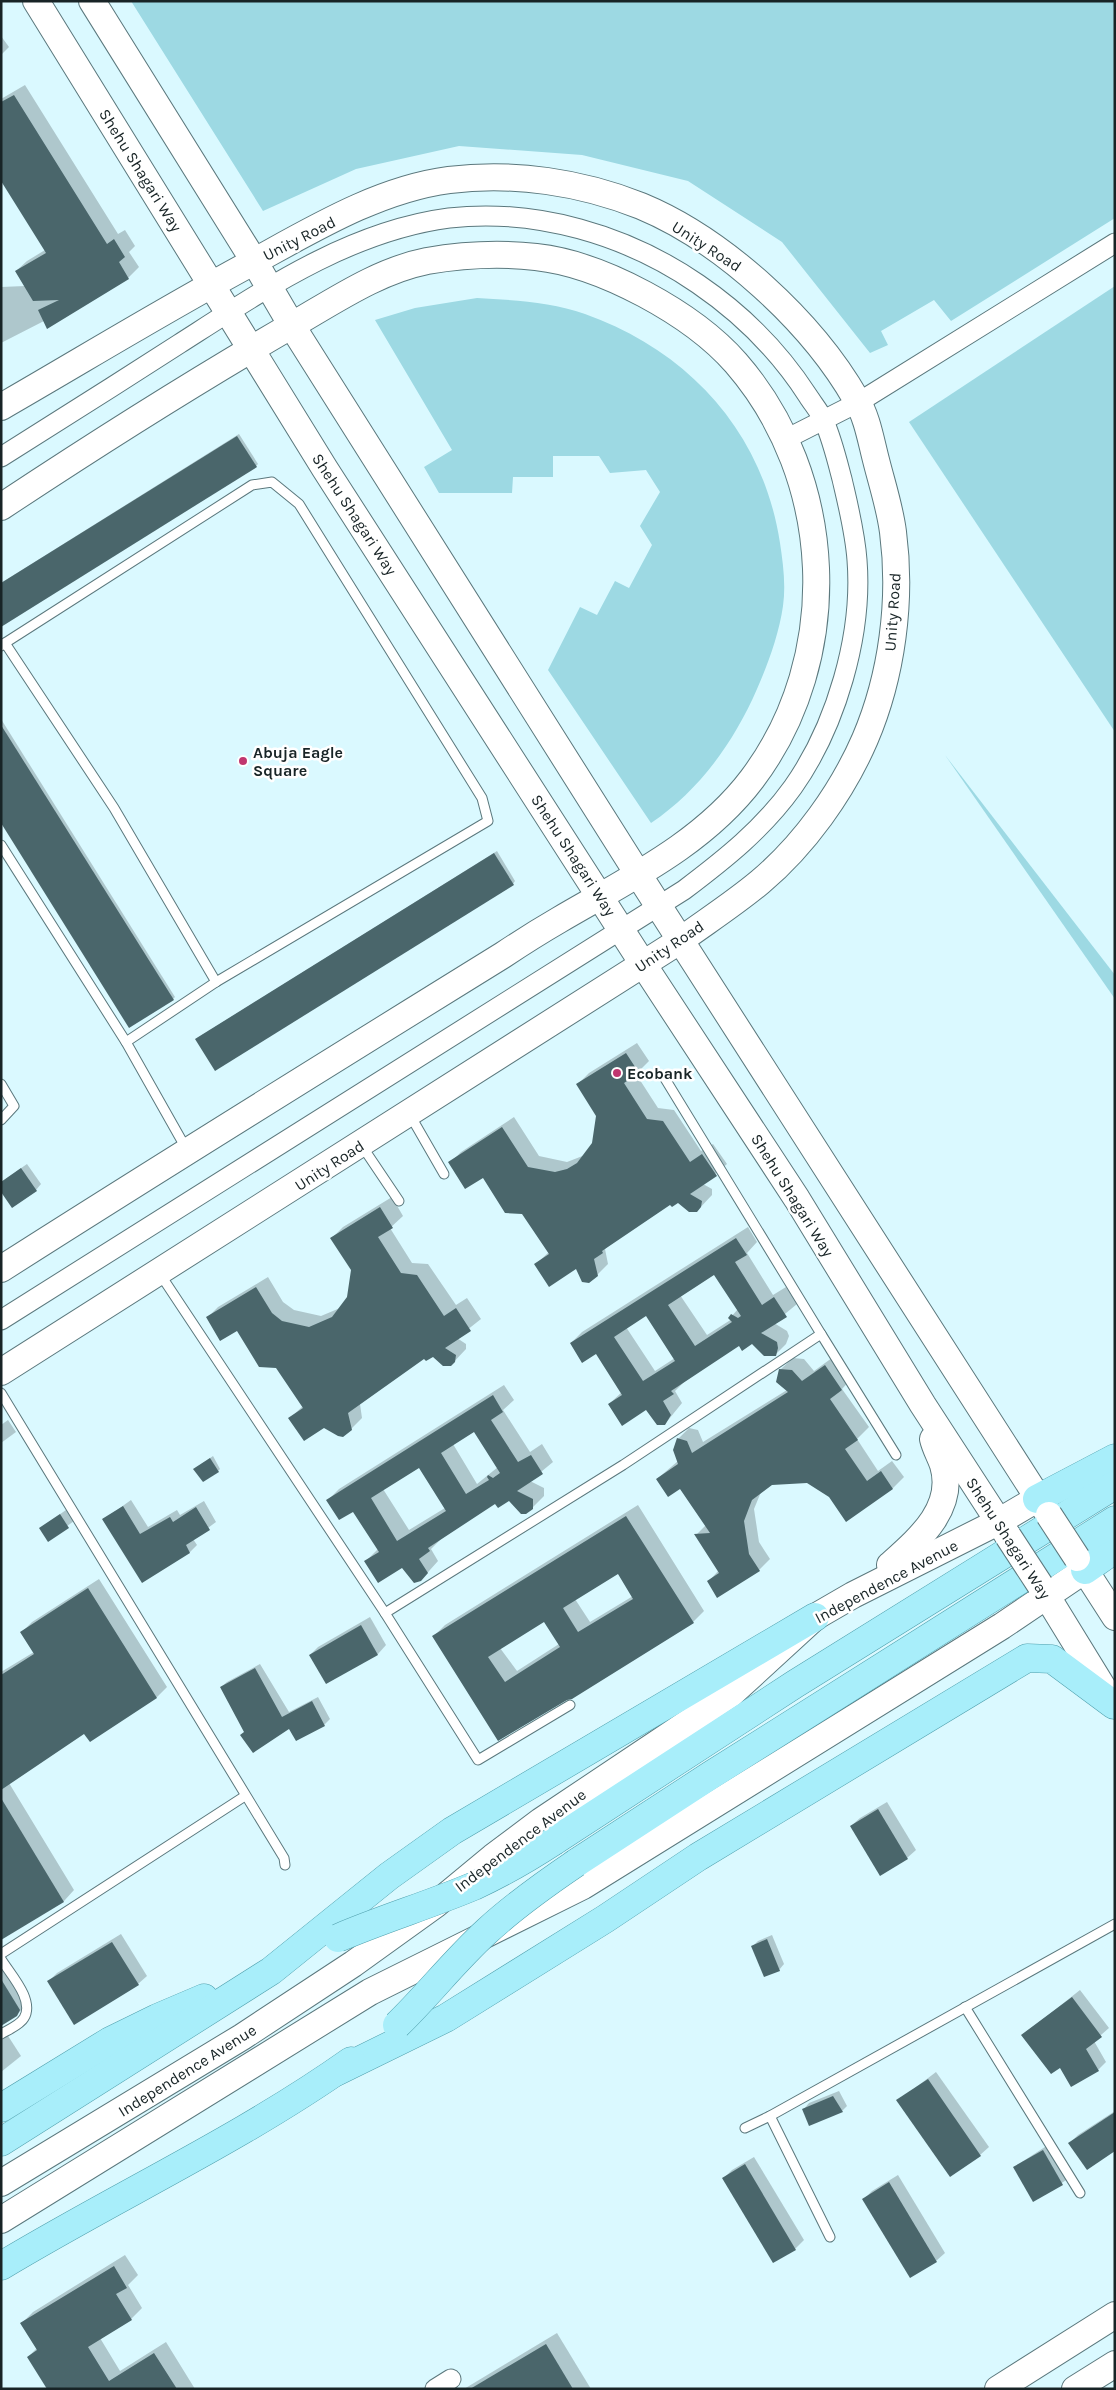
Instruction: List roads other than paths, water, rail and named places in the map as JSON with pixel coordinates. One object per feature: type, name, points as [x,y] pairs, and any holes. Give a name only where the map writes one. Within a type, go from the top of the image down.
[{"type":"main road","name":"Shehu Shagari Way","points":[[36,1],[330,477],[601,897],[642,964],[798,1199],[923,1405],[1114,1705]]},
{"type":"main road","points":[[92,1],[254,261],[292,326],[638,874],[1115,1617]]},
{"type":"main road","name":"Unity Road","points":[[1,407],[254,261],[302,235],[397,192],[447,180],[495,177],[547,180],[593,191],[643,207],[692,233],[744,270],[793,314],[827,356],[859,402],[891,522],[896,568],[891,650],[866,738],[846,776],[797,846],[761,882],[681,940],[1,1372]]},
{"type":"main road","points":[[1,507],[252,349],[371,280],[422,262],[473,255],[540,257],[606,276],[654,298],[698,328],[734,361],[762,398],[786,439],[799,476],[816,547],[818,586],[806,668],[779,736],[755,776],[728,809],[693,838],[638,874],[558,920],[1,1269]]},
{"type":"main road","points":[[853,1595],[918,1540],[941,1507],[945,1480],[943,1465],[923,1405]]},
{"type":"main road","points":[[1043,1507],[1115,1458]]},
{"type":"main road","name":"Independence Avenue","points":[[334,1931],[389,1916],[473,1886],[511,1868],[554,1842],[795,1684],[1115,1486]]},
{"type":"main road","name":"Independence Avenue","points":[[1,2183],[242,2037],[353,1964],[435,1905],[493,1857],[541,1821],[731,1694],[815,1617],[853,1595],[1003,1529],[1043,1507]]},
{"type":"main road","points":[[402,2031],[426,1996],[488,1930],[548,1881],[711,1775],[1115,1520]]},
{"type":"main road","points":[[1081,1564],[1115,1550]]},
{"type":"main road","name":"Independence Avenue","points":[[1,2220],[370,1992],[583,1886],[1002,1626],[1043,1591],[1081,1564]]},
{"type":"main road","points":[[1,2142],[334,1931],[389,1876],[436,1843],[521,1790],[815,1617]]},
{"type":"main road","points":[[1,2266],[142,2188],[311,2089],[402,2031],[471,2003],[698,1858],[1027,1658],[1052,1659],[1114,1705]]},
{"type":"main road","points":[[1,2108],[110,2041],[149,2022],[271,1971]]},
{"type":"main road","points":[[998,2389],[1115,2315]]},
{"type":"main road","points":[[1075,2389],[1115,2364]]},
{"type":"street","name":"Unity Road","points":[[1,457],[270,287],[353,245],[404,227],[451,218],[501,217],[543,220],[628,245],[676,268],[722,300],[766,341],[797,379],[823,420],[847,498],[855,535],[858,564],[855,621],[848,664],[820,743],[795,785],[769,819],[739,848],[684,890],[659,906],[1,1320]]},
{"type":"street","points":[[786,439],[859,402],[1052,284],[1115,243]]},
{"type":"street","points":[[435,2389],[452,2379]]},
{"type":"lane","points":[[126,1042],[216,982],[488,821],[482,798],[310,521],[299,504],[272,482],[252,485],[3,645],[114,808],[216,982]]},
{"type":"lane","points":[[1,845],[126,1042],[187,1151]]},
{"type":"lane","points":[[664,1077],[896,1455]]},
{"type":"lane","points":[[1,1084],[14,1106],[1,1120]]},
{"type":"lane","points":[[409,1113],[444,1174]]},
{"type":"lane","points":[[361,1144],[398,1201]]},
{"type":"lane","points":[[159,1273],[384,1613],[478,1760],[570,1705]]},
{"type":"lane","points":[[384,1613],[623,1465],[821,1334]]},
{"type":"lane","points":[[1,1394],[284,1858],[285,1865]]},
{"type":"lane","points":[[1,1954],[246,1796]]},
{"type":"lane","points":[[745,2128],[770,2116],[1115,1924]]},
{"type":"lane","points":[[1,1959],[25,1997],[27,2008],[24,2020],[1,2034]]},
{"type":"lane","points":[[966,2007],[1080,2193]]},
{"type":"lane","points":[[770,2116],[830,2238]]},
{"type":"place","name":"Abuja Eagle Square","points":[[243,761]]},
{"type":"place","name":"Ecobank","points":[[617,1073]]}]
